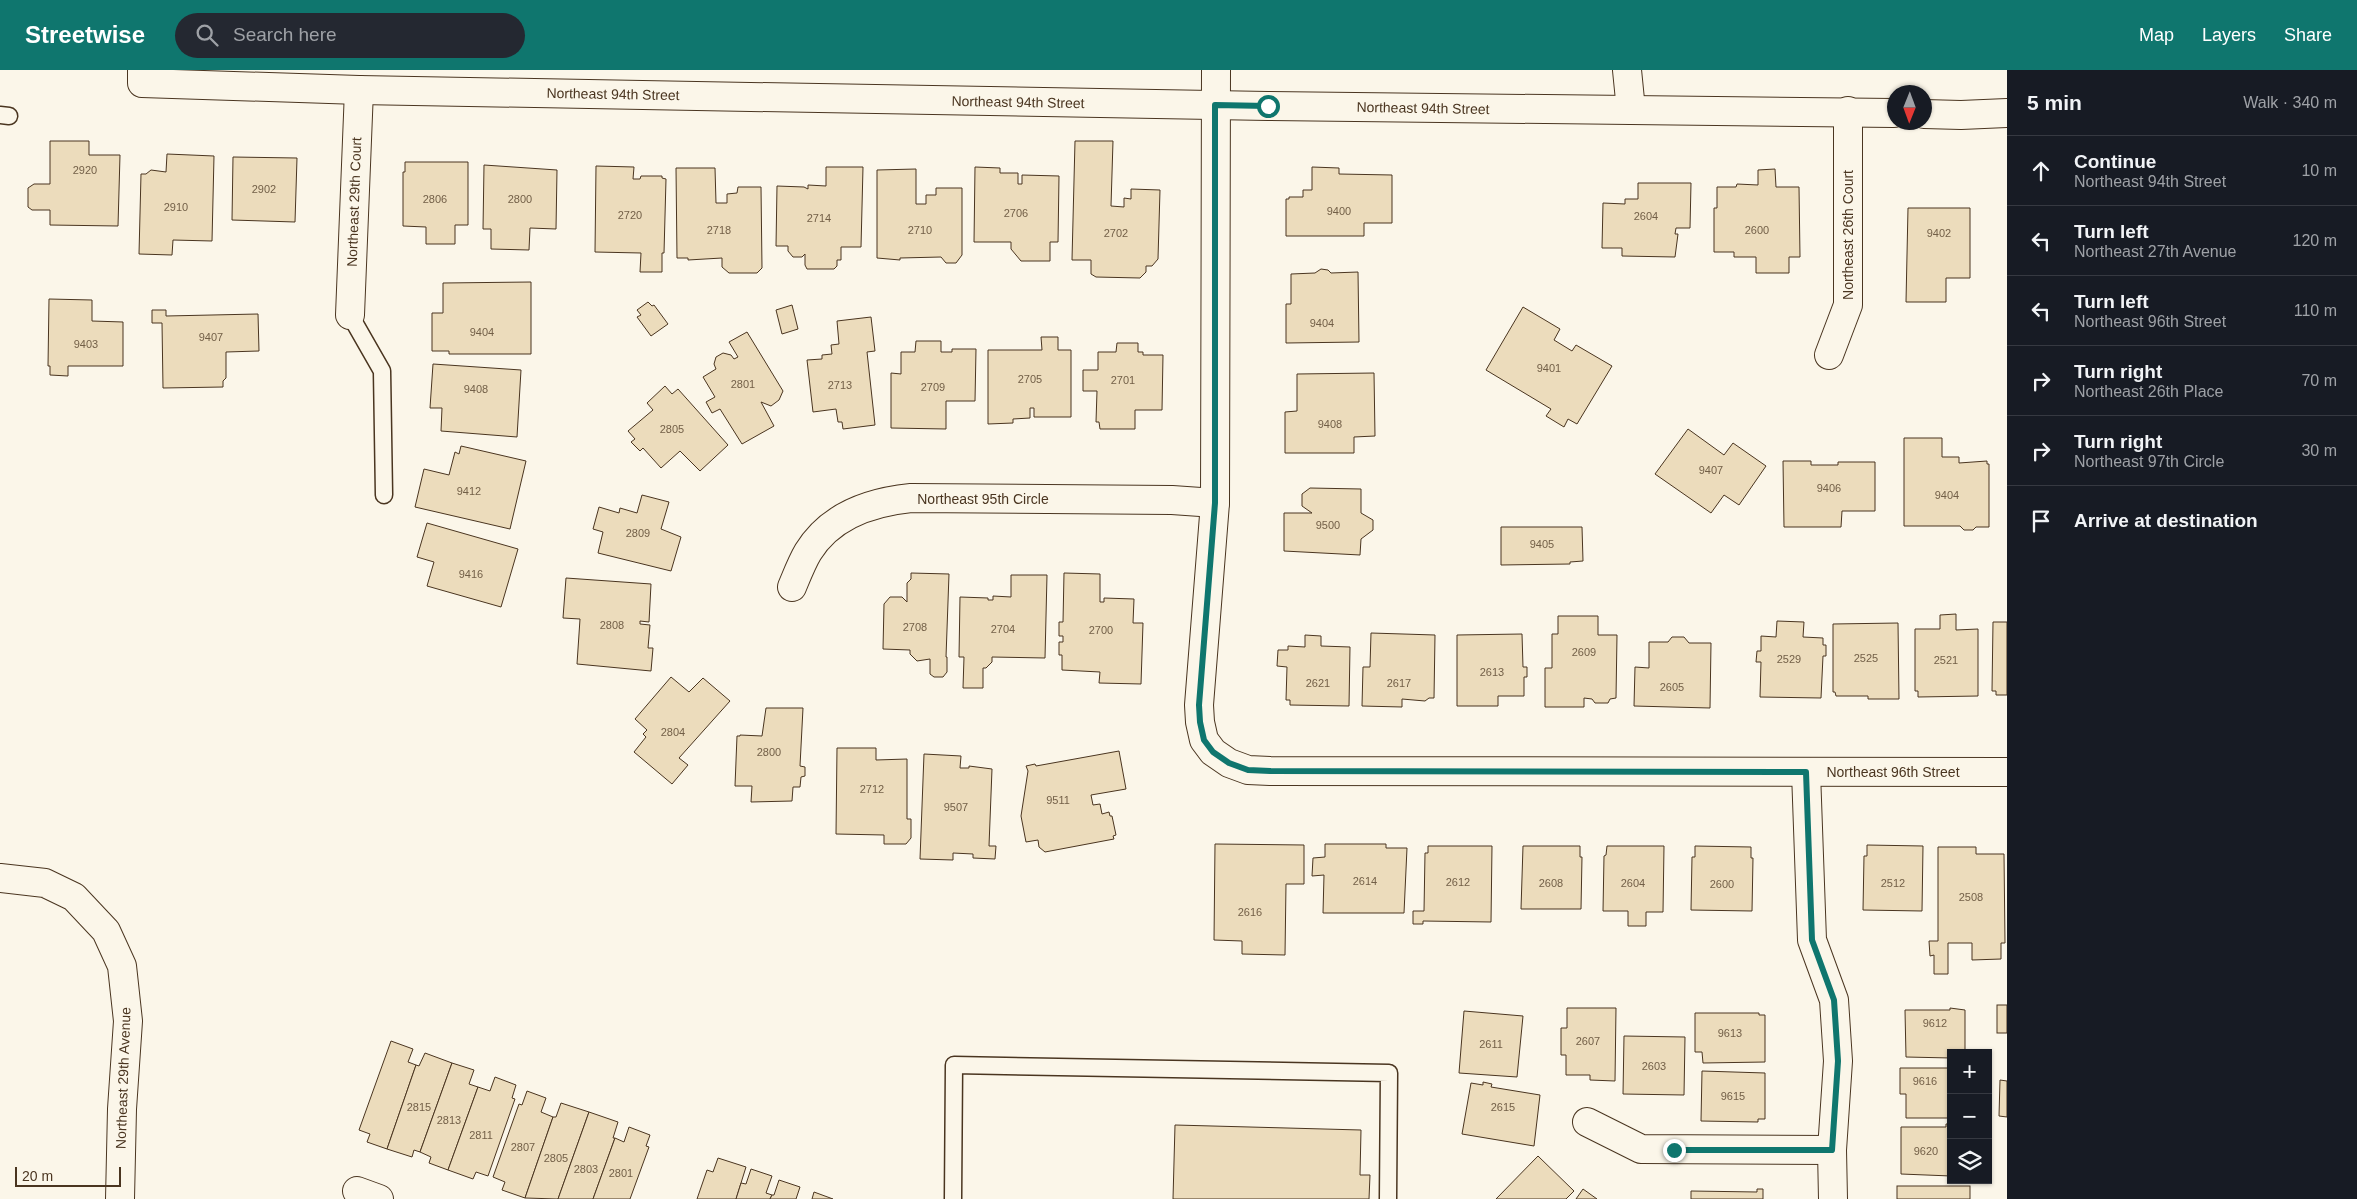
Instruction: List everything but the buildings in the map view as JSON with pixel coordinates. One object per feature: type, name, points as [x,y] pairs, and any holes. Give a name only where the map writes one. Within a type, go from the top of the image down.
[{"type":"street","points":[[1215,503],[1216,70]]},
{"type":"street","points":[[1627,70],[1631,110]]},
{"type":"street","name":"Northeast 94th Street","points":[[142,76],[359,90],[1215,105],[1887,113]]},
{"type":"street","name":"Northeast 29th Court","points":[[350,315],[359,90]]},
{"type":"street","name":"Northeast 26th Court","points":[[1829,355],[1848,305],[1848,111]]},
{"type":"street","points":[[1932,114],[1961,115],[2007,112]]},
{"type":"street","name":"Northeast 95th Circle","points":[[792,587],[808,551],[828,529],[853,512],[882,501],[911,498],[1172,500],[1215,503]]},
{"type":"street","name":"Northeast 96th Street","points":[[1215,503],[1199,705],[1204,740],[1213,752],[1229,763],[1248,770],[2007,772]]},
{"type":"street","points":[[1806,772],[1812,940],[1834,1000],[1838,1061],[1832,1150],[1833,1199]]},
{"type":"street","name":"Northeast 29th Avenue","points":[[0,878],[45,883],[74,897],[106,931],[122,966],[128,1021],[122,1109],[120,1199]]},
{"type":"street","points":[[1587,1122],[1641,1149],[1832,1150]]},
{"type":"lane","points":[[350,315],[382,371],[384,496]]},
{"type":"lane","points":[[953,1199],[954,1065],[1389,1072],[1388,1199]]},
{"type":"route","points":[[1268,106],[1215,105],[1215,503],[1199,705],[1204,740],[1213,752],[1229,763],[1248,770],[1806,772],[1812,940],[1834,1000],[1838,1061],[1832,1150],[1674,1150]]}]
